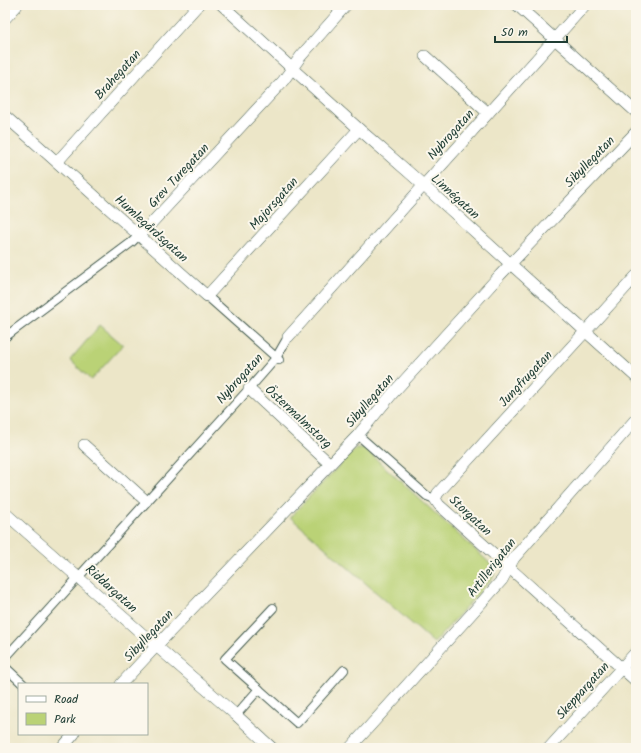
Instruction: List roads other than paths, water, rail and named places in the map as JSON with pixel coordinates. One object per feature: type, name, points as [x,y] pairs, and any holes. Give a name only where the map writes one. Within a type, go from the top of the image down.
[{"type":"street","points":[[5,17],[16,5]]},
{"type":"street","name":"Brahegatan","points":[[57,162],[198,5]]},
{"type":"street","name":"Linnégatan","points":[[222,5],[636,377]]},
{"type":"street","name":"Grev Turegatan","points":[[5,337],[140,235],[276,88],[346,5]]},
{"type":"street","points":[[517,5],[636,112]]},
{"type":"street","name":"Nybrogatan","points":[[5,658],[146,501],[277,359],[288,338],[585,5]]},
{"type":"street","name":"Nybrogatan","points":[[425,56],[488,113]]},
{"type":"street","name":"Humlegårdsgatan","points":[[5,116],[277,359]]},
{"type":"street","name":"Majorsgatan","points":[[207,296],[359,129]]},
{"type":"street","name":"Sibyllegatan","points":[[122,683],[358,435],[393,393],[511,264],[636,132]]},
{"type":"street","name":"Jungfrugatan","points":[[435,499],[438,493],[636,276]]},
{"type":"street","name":"Östermalmstorg","points":[[248,389],[330,464]]},
{"type":"street","name":"Artillerigatan","points":[[350,748],[502,580],[514,558],[636,419]]},
{"type":"street","name":"Storgatan","points":[[358,435],[427,496],[435,499],[439,505],[492,553],[636,681]]},
{"type":"street","points":[[84,445],[146,501]]},
{"type":"street","name":"Riddargatan","points":[[5,513],[272,748]]},
{"type":"street","points":[[273,608],[226,660],[297,723],[344,670]]},
{"type":"street","name":"Skeppargatan","points":[[549,748],[636,652]]},
{"type":"street","points":[[5,667],[22,683]]},
{"type":"street","points":[[236,715],[259,689]]},
{"type":"street","points":[[62,748],[73,735]]}]
